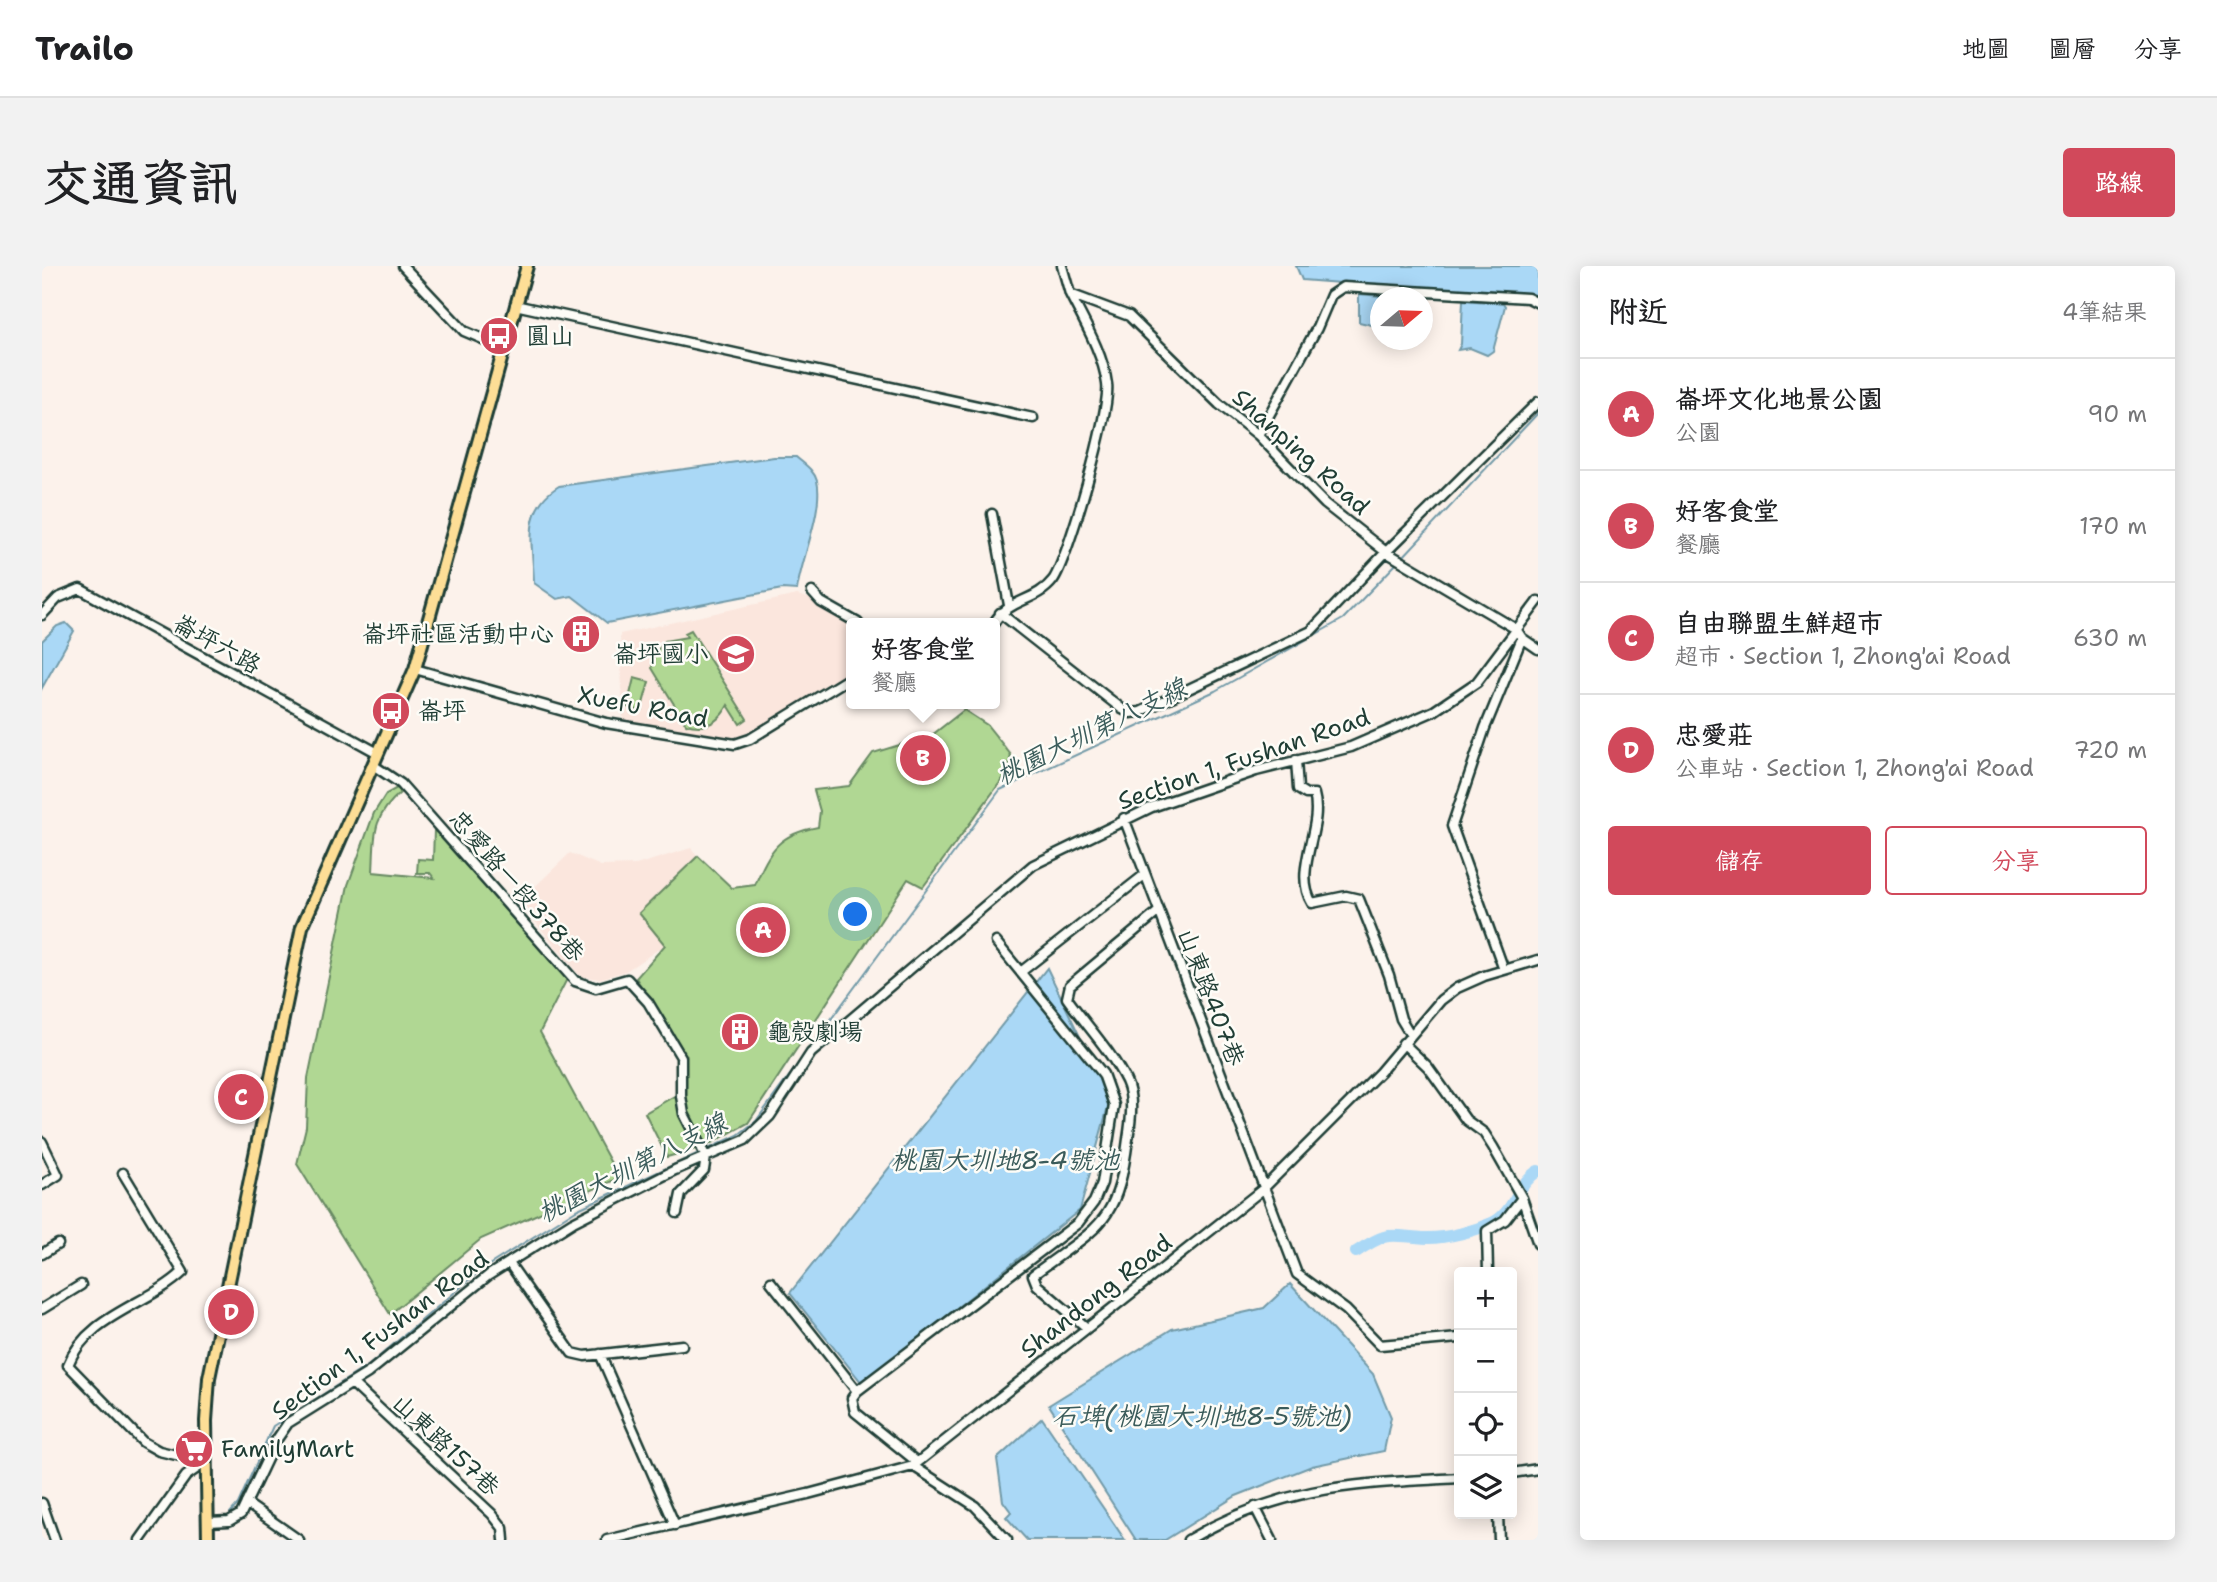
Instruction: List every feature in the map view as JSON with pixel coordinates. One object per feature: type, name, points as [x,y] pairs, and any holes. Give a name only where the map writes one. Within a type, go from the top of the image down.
[{"type":"main road","points":[[208,1540],[206,1462],[209,1378],[302,927],[415,669],[527,266]]},
{"type":"street","points":[[404,266],[464,331],[504,348]]},
{"type":"street","points":[[997,618],[1009,606],[1044,590],[1056,575],[1093,466],[1108,386],[1092,340],[1070,294],[1062,266]]},
{"type":"street","points":[[1258,435],[1318,328],[1331,295],[1343,288],[1353,286],[1528,298],[1538,303]]},
{"type":"street","name":"Shanping Road","points":[[1070,294],[1129,316],[1220,404],[1258,435],[1325,504],[1386,552],[1516,629],[1522,638],[1538,649]]},
{"type":"street","points":[[515,305],[1033,418]]},
{"type":"street","points":[[1000,613],[1122,709],[1130,713],[1140,712],[1311,631],[1386,552],[1538,402]]},
{"type":"street","points":[[992,514],[1009,606]]},
{"type":"street","name":"崙坪六路","points":[[42,615],[58,598],[80,589],[378,753]]},
{"type":"street","points":[[812,593],[821,602],[849,618]]},
{"type":"street","name":"Section 1, Fushan Road","points":[[208,1522],[229,1521],[241,1514],[275,1441],[288,1423],[353,1384],[509,1263],[573,1222],[704,1153],[746,1140],[770,1116],[811,1053],[1034,865],[1124,818],[1222,781],[1351,747],[1447,704],[1476,682],[1538,601]]},
{"type":"street","points":[[1504,970],[1452,826],[1485,728],[1522,638]]},
{"type":"street","name":"Xuefu Road","points":[[415,669],[606,723],[736,744],[750,739],[846,680]]},
{"type":"street","points":[[1296,760],[1298,789],[1306,794],[1314,794],[1317,806],[1307,865],[1307,895],[1312,903],[1346,896],[1359,899],[1389,975],[1401,1019],[1410,1034]]},
{"type":"street","name":"忠愛路一段378巷","points":[[373,765],[401,785],[575,981],[596,988],[628,979],[634,984],[681,1057],[684,1114],[704,1153]]},
{"type":"street","name":"山東路407巷","points":[[1124,818],[1143,876],[1297,1274],[1346,1310],[1380,1345],[1454,1338]]},
{"type":"street","points":[[1022,971],[1143,876]]},
{"type":"street","points":[[1087,1328],[1037,1285],[1033,1275],[1091,1234],[1114,1204],[1124,1173],[1132,1111],[1127,1083],[1067,998],[1070,985],[1158,911]]},
{"type":"street","points":[[996,943],[1022,971],[1103,1074],[1114,1105],[1102,1183],[1087,1214],[1064,1235],[857,1391],[852,1404],[855,1412],[915,1464],[975,1506],[1007,1540]]},
{"type":"street","name":"Shandong Road","points":[[607,1540],[631,1537],[846,1485],[915,1464],[1263,1189],[1380,1072],[1441,1000],[1457,988],[1538,960]]},
{"type":"street","points":[[1404,1042],[1429,1067],[1466,1120],[1484,1133],[1522,1198],[1538,1244]]},
{"type":"street","points":[[42,1142],[58,1175],[42,1185]]},
{"type":"street","points":[[677,1213],[681,1194],[704,1170],[704,1153]]},
{"type":"street","points":[[123,1173],[183,1272],[107,1318],[71,1356],[68,1365],[143,1442],[159,1451],[206,1462]]},
{"type":"street","points":[[1489,1267],[1487,1231],[1504,1220],[1522,1198]]},
{"type":"street","points":[[42,1254],[58,1244]]},
{"type":"street","points":[[509,1263],[572,1353],[585,1356],[682,1345]]},
{"type":"street","points":[[771,1282],[857,1391]]},
{"type":"street","points":[[42,1309],[81,1285]]},
{"type":"street","points":[[600,1354],[675,1525]]},
{"type":"street","name":"山東路157巷","points":[[353,1384],[492,1514],[503,1528],[505,1540]]},
{"type":"street","points":[[140,1540],[186,1476],[206,1462]]},
{"type":"street","points":[[1517,1472],[1538,1468]]},
{"type":"street","points":[[1188,1540],[1218,1522],[1305,1491],[1454,1478]]},
{"type":"street","points":[[42,1503],[55,1540]]},
{"type":"street","points":[[246,1503],[299,1540]]},
{"type":"street","points":[[1255,1507],[1272,1540]]},
{"type":"street","points":[[1498,1519],[1499,1540]]},
{"type":"shaded area","name":"崙坪國小","points":[[797,595],[811,599],[846,621],[846,677],[750,735],[730,739],[623,721],[620,634]]},
{"type":"shaded area","points":[[691,848],[698,856],[639,913],[665,945],[626,971],[599,979],[580,976],[519,902],[570,853],[601,866],[636,865]]},
{"type":"green space","points":[[691,630],[747,719],[740,724],[728,705],[711,723],[699,726],[686,724],[652,668],[654,655],[665,641],[687,637],[685,633]]},
{"type":"green space","points":[[634,678],[649,682],[641,711],[627,707]]},
{"type":"green space","points":[[964,710],[987,725],[1011,755],[1007,773],[923,887],[908,879],[748,1123],[706,1146],[667,1157],[645,1113],[683,1091],[684,1057],[636,978],[665,945],[639,913],[698,856],[732,888],[755,885],[778,845],[794,834],[818,827],[820,811],[814,790],[849,786],[873,753],[932,735]]},
{"type":"green space","points":[[397,788],[401,792],[384,810],[376,828],[373,872],[434,878],[430,873],[417,873],[418,859],[433,860],[434,830],[567,979],[540,1032],[619,1178],[481,1239],[390,1314],[297,1164],[306,1127],[308,1078],[348,885],[374,813],[386,794]]},
{"type":"water","points":[[1296,266],[1538,266],[1538,295],[1457,292],[1433,290],[1433,287],[1392,287],[1302,280]]},
{"type":"water","points":[[1359,294],[1370,295],[1370,325],[1359,322]]},
{"type":"water","points":[[1463,300],[1503,303],[1505,306],[1493,351],[1487,355],[1470,348],[1458,350],[1461,344]]},
{"type":"water","points":[[774,457],[796,457],[811,470],[817,481],[815,519],[797,590],[782,589],[607,623],[572,596],[557,599],[534,583],[531,541],[534,517],[547,495],[559,486]]},
{"type":"water","points":[[66,623],[74,631],[42,688],[42,641],[57,626]]},
{"type":"water","name":"桃園大圳地8-4號池","points":[[1047,968],[1110,1099],[1080,1210],[862,1383],[790,1293]]},
{"type":"water","name":"石埤(桃園大圳地8-5號池)","points":[[1290,1284],[1373,1374],[1391,1417],[1384,1451],[1312,1466],[1236,1496],[1165,1540],[1136,1540],[1049,1405],[1172,1329],[1264,1308]]},
{"type":"water","name":"石埤(桃園大圳地8-5號池)","points":[[1042,1418],[1125,1540],[1027,1540],[1006,1517],[1011,1512],[1003,1501],[997,1459]]},
{"type":"waterway","name":"桃園大圳第八支線","points":[[1402,558],[1538,413]]},
{"type":"waterway","name":"桃園大圳第八支線","points":[[706,1150],[738,1135],[756,1121],[1000,790],[1215,691],[1343,619],[1398,562]]},
{"type":"waterway","name":"桃園大圳第八支線","points":[[230,1513],[238,1504],[273,1426],[369,1365],[481,1270],[576,1210],[701,1152]]},
{"type":"waterway","points":[[1356,1252],[1385,1237],[1444,1237],[1492,1223],[1506,1213],[1525,1183],[1538,1171]]},
{"type":"place","name":"圓山","points":[[499,336]]},
{"type":"place","name":"崙坪社區活動中心","points":[[581,634]]},
{"type":"place","name":"崙坪國小","points":[[736,654]]},
{"type":"place","name":"崙坪","points":[[391,711]]},
{"type":"place","name":"好客食堂","points":[[923,758]]},
{"type":"place","name":"崙坪文化地景公園","points":[[763,930]]},
{"type":"place","name":"龜殼劇場","points":[[740,1032]]},
{"type":"place","name":"自由聯盟生鮮超市","points":[[241,1097]]},
{"type":"place","name":"忠愛莊","points":[[231,1312]]},
{"type":"place","name":"FamilyMart","points":[[194,1449]]}]
